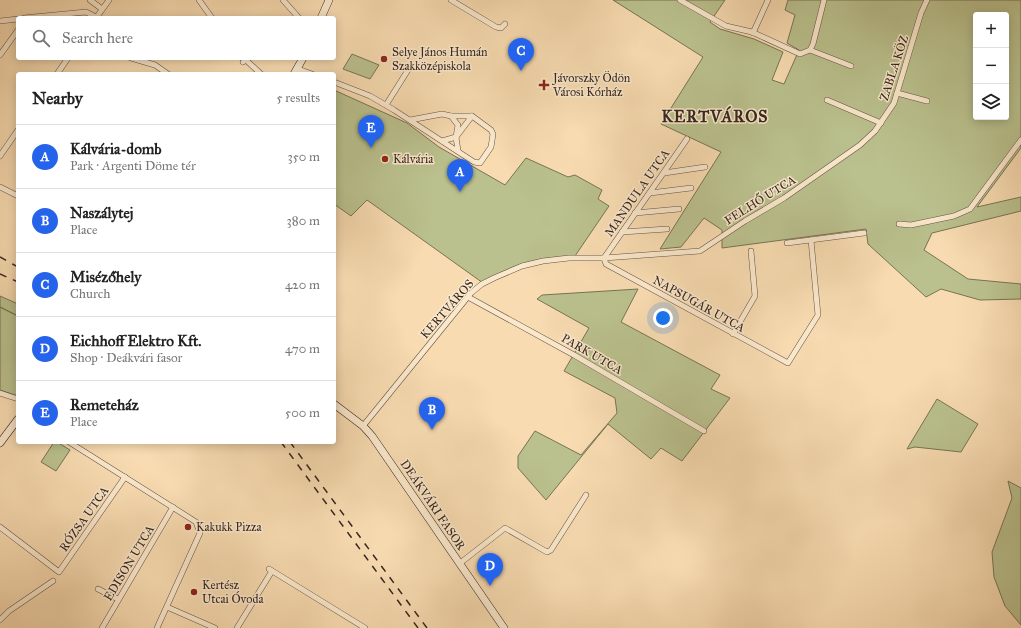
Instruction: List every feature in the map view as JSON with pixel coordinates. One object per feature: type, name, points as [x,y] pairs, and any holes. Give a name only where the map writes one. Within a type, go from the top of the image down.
[{"type":"street","points":[[90,0],[102,9]]},
{"type":"street","points":[[97,16],[109,0]]},
{"type":"street","points":[[283,0],[297,16]]},
{"type":"street","points":[[322,16],[329,0]]},
{"type":"street","points":[[451,0],[496,27],[501,28],[505,24]]},
{"type":"street","points":[[680,0],[726,26],[753,33],[800,54],[810,50],[813,44],[824,0]]},
{"type":"street","points":[[753,33],[768,0]]},
{"type":"street","name":"ZABLA KÖZ","points":[[831,166],[860,145],[881,123],[889,112],[897,93],[921,13],[927,0]]},
{"type":"street","points":[[202,1],[211,16]]},
{"type":"street","points":[[45,16],[86,12],[93,16]]},
{"type":"street","points":[[0,21],[16,19]]},
{"type":"street","points":[[0,55],[16,33]]},
{"type":"street","points":[[810,50],[851,66]]},
{"type":"street","points":[[58,72],[67,60]]},
{"type":"street","points":[[243,62],[246,60],[260,72]]},
{"type":"street","points":[[296,71],[302,60]]},
{"type":"street","points":[[151,61],[165,72]]},
{"type":"street","points":[[386,105],[408,70]]},
{"type":"street","points":[[336,83],[370,96],[386,105],[474,162],[480,163],[491,147],[493,134],[472,116],[452,116],[442,114],[410,120]]},
{"type":"street","points":[[897,93],[927,101]]},
{"type":"street","points":[[827,100],[881,123]]},
{"type":"street","points":[[452,116],[458,125],[456,147],[459,152]]},
{"type":"street","points":[[442,141],[456,137],[472,116]]},
{"type":"street","points":[[0,156],[16,133]]},
{"type":"street","name":"MANDULA UTCA","points":[[604,258],[687,139]]},
{"type":"street","points":[[899,224],[911,225],[964,213],[978,200],[1021,140]]},
{"type":"street","name":"FELHŐ UTCA","points":[[700,251],[831,166]]},
{"type":"street","points":[[664,173],[705,167]]},
{"type":"street","points":[[0,187],[16,195]]},
{"type":"street","points":[[650,193],[691,188]]},
{"type":"street","points":[[635,213],[679,209]]},
{"type":"street","points":[[622,232],[667,229]]},
{"type":"street","points":[[787,243],[864,233]]},
{"type":"street","name":"NAPSUGÁR UTCA","points":[[604,258],[606,264],[788,363],[818,315],[811,240]]},
{"type":"street","name":"KERTVÁROS","points":[[363,426],[468,297],[482,284],[522,266],[561,258],[604,258],[700,251]]},
{"type":"street","points":[[733,334],[755,296],[751,251]]},
{"type":"street","name":"PARK UTCA","points":[[468,297],[574,355],[704,431]]},
{"type":"street","points":[[0,393],[16,398]]},
{"type":"street","name":"DEÁKVÁRI FASOR","points":[[336,406],[363,426],[383,452],[504,628]]},
{"type":"street","points":[[0,442],[16,422]]},
{"type":"street","points":[[72,444],[196,522],[200,533],[157,628]]},
{"type":"street","name":"RÓZSA UTCA","points":[[0,527],[59,572],[125,477]]},
{"type":"street","points":[[459,564],[505,528],[547,552],[551,550],[586,495]]},
{"type":"street","name":"EDISON UTCA","points":[[102,628],[173,507]]},
{"type":"street","points":[[237,628],[270,570],[365,628]]},
{"type":"street","points":[[0,620],[9,611],[53,581]]},
{"type":"street","points":[[98,589],[118,599]]},
{"type":"street","points":[[167,607],[215,628]]},
{"type":"green space","points":[[613,0],[725,0],[710,22],[720,29],[754,39],[783,52],[772,80],[784,84],[799,50],[787,43],[795,15],[785,10],[788,0],[1021,0],[1021,148],[977,207],[1021,197],[1021,211],[932,233],[924,250],[968,279],[1021,284],[1021,299],[980,300],[941,289],[926,297],[868,244],[866,229],[722,248],[722,230],[704,218],[681,247],[660,249],[721,152],[661,124],[703,57]]},
{"type":"green space","points":[[352,54],[379,65],[370,79],[343,69]]},
{"type":"green space","points":[[336,91],[407,123],[439,147],[505,185],[526,158],[568,177],[575,175],[602,190],[598,199],[609,206],[575,256],[527,262],[506,270],[483,283],[367,200],[351,216],[336,205]]},
{"type":"green space","points":[[638,289],[621,322],[720,375],[711,389],[730,398],[682,461],[661,448],[651,459],[608,424],[546,500],[518,468],[518,456],[535,431],[581,455],[617,413],[615,398],[564,371],[589,328],[537,299],[542,295]]},
{"type":"green space","points":[[0,296],[16,303],[16,395],[0,390]]},
{"type":"green space","points":[[937,399],[978,424],[961,452],[915,447],[907,449]]},
{"type":"green space","points":[[53,444],[60,444],[70,450],[56,471],[41,462]]},
{"type":"green space","points":[[1008,481],[1021,488],[1021,625],[1005,606],[994,577],[992,552],[1012,498]]},
{"type":"railway","points":[[0,257],[16,266]]},
{"type":"railway","points":[[0,274],[16,281]]},
{"type":"railway","points":[[282,444],[418,628]]},
{"type":"railway","points":[[291,444],[427,628]]},
{"type":"place","name":"Selye János Humán Szakközépiskola","points":[[384,59]]},
{"type":"place","name":"Misézőhely","points":[[521,71]]},
{"type":"place","name":"Jávorszky Ödön Városi Kórház","points":[[544,85]]},
{"type":"place","name":"Remeteház","points":[[371,148]]},
{"type":"place","name":"Kálvária","points":[[385,159]]},
{"type":"place","name":"Kálvária-domb","points":[[460,192]]},
{"type":"place","name":"Naszálytej","points":[[432,430]]},
{"type":"place","name":"Kakukk Pizza","points":[[188,527]]},
{"type":"place","name":"Eichhoff Elektro Kft.","points":[[490,586]]},
{"type":"place","name":"Kertész Utcai Óvoda","points":[[194,592]]},
{"type":"district","name":"KERTVÁROS","points":[[715,116]]}]
